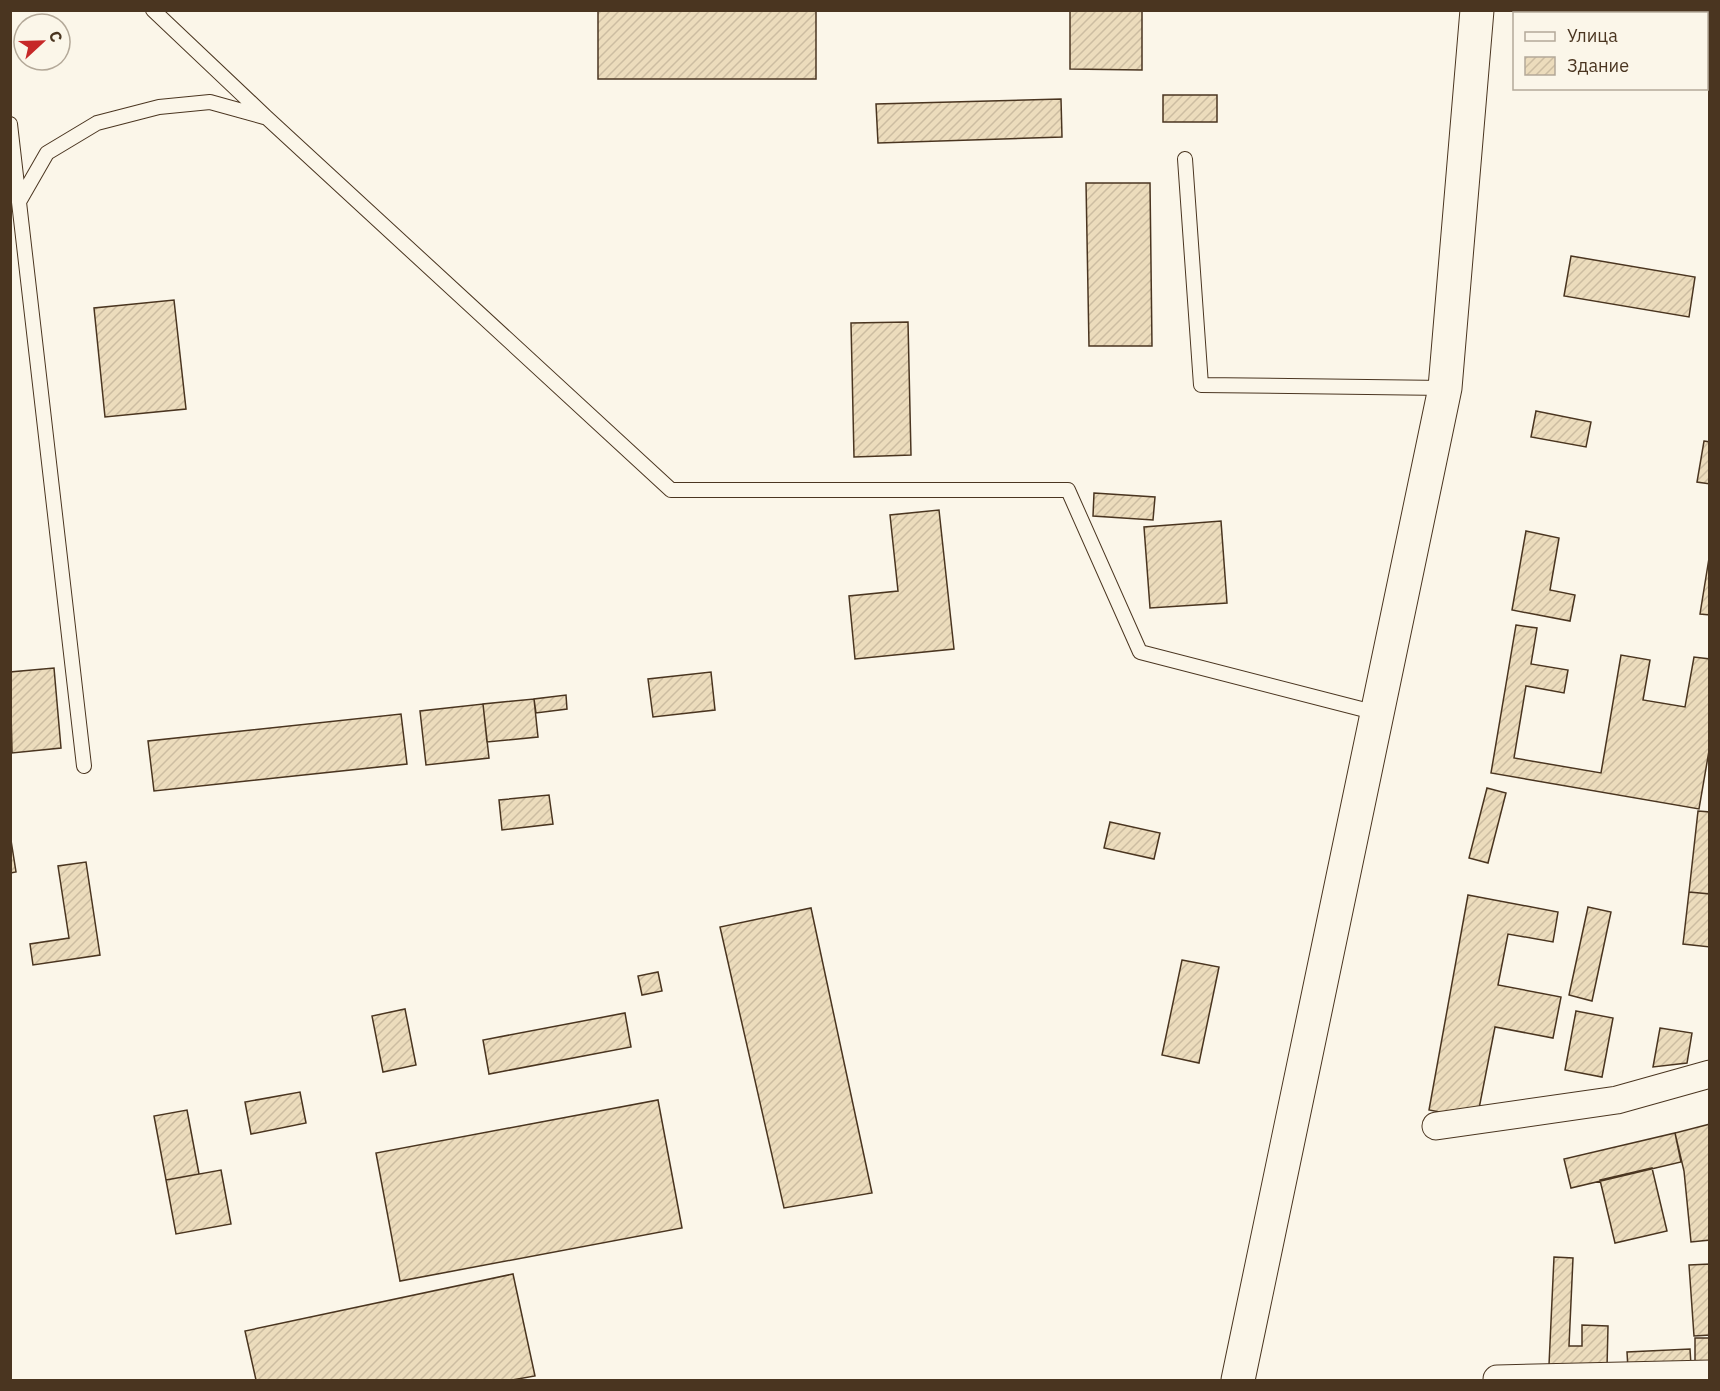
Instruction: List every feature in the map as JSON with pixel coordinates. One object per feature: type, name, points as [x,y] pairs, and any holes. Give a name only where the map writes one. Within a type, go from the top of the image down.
[{"type":"highway","points":[[1238,1380],[1445,388],[1477,10]]},
{"type":"street","points":[[1436,1126],[1617,1100],[1710,1074]]},
{"type":"street","points":[[1497,1379],[1710,1374]]},
{"type":"lane","points":[[153,10],[671,490],[1068,490],[1140,652],[1377,713]]},
{"type":"lane","points":[[19,201],[46,153],[97,123],[159,107],[210,102],[266,117]]},
{"type":"lane","points":[[10,124],[84,766]]},
{"type":"lane","points":[[1185,159],[1201,385],[1445,388]]},
{"type":"building","points":[[598,10],[816,10],[816,79],[598,79]]},
{"type":"building","points":[[1070,10],[1142,10],[1142,70],[1070,69]]},
{"type":"building","points":[[1163,95],[1217,95],[1217,122],[1163,122]]},
{"type":"building","points":[[1061,99],[1062,137],[878,143],[876,104]]},
{"type":"building","points":[[1086,183],[1150,183],[1152,346],[1089,346]]},
{"type":"building","points":[[1571,256],[1695,277],[1689,317],[1564,296]]},
{"type":"building","points":[[174,300],[186,409],[105,417],[94,308]]},
{"type":"building","points":[[908,322],[911,455],[854,457],[851,323]]},
{"type":"building","points":[[1536,411],[1591,422],[1586,447],[1531,437]]},
{"type":"building","points":[[1704,441],[1710,442],[1710,484],[1697,482]]},
{"type":"building","points":[[1094,493],[1155,497],[1153,520],[1093,516]]},
{"type":"building","points":[[939,510],[954,649],[855,659],[849,596],[898,591],[890,515]]},
{"type":"building","points":[[1221,521],[1227,603],[1150,608],[1144,527]]},
{"type":"building","points":[[1526,531],[1559,538],[1550,590],[1575,595],[1570,621],[1512,610]]},
{"type":"building","points":[[1710,552],[1710,615],[1700,614]]},
{"type":"building","points":[[1516,625],[1537,628],[1531,664],[1568,670],[1564,693],[1526,686],[1514,758],[1601,773],[1621,655],[1650,660],[1643,700],[1685,707],[1694,657],[1710,659],[1710,745],[1699,809],[1491,773]]},
{"type":"building","points":[[54,668],[61,748],[12,753],[10,672]]},
{"type":"building","points":[[711,672],[715,710],[653,717],[648,679]]},
{"type":"building","points":[[566,695],[567,709],[536,713],[534,699]]},
{"type":"building","points":[[534,699],[538,737],[487,742],[483,704]]},
{"type":"building","points":[[483,704],[489,758],[426,765],[420,711]]},
{"type":"building","points":[[401,714],[407,764],[154,791],[148,741]]},
{"type":"building","points":[[1487,788],[1506,793],[1488,863],[1469,858]]},
{"type":"building","points":[[549,795],[553,824],[502,830],[499,800]]},
{"type":"building","points":[[1698,811],[1710,812],[1710,894],[1689,892]]},
{"type":"building","points":[[1110,822],[1160,833],[1154,859],[1104,848]]},
{"type":"building","points":[[10,834],[16,872],[10,873]]},
{"type":"building","points":[[86,862],[100,955],[33,965],[30,944],[69,938],[58,866]]},
{"type":"building","points":[[1689,892],[1710,894],[1710,947],[1683,944]]},
{"type":"building","points":[[1468,895],[1558,912],[1553,942],[1508,934],[1498,985],[1561,997],[1553,1038],[1495,1027],[1477,1119],[1429,1110]]},
{"type":"building","points":[[1588,907],[1611,912],[1592,1001],[1569,995]]},
{"type":"building","points":[[811,908],[872,1193],[784,1208],[720,927]]},
{"type":"building","points":[[1182,960],[1219,967],[1199,1063],[1162,1055]]},
{"type":"building","points":[[658,972],[662,991],[642,995],[638,976]]},
{"type":"building","points":[[405,1009],[416,1065],[383,1072],[372,1016]]},
{"type":"building","points":[[1576,1011],[1613,1018],[1602,1077],[1565,1070]]},
{"type":"building","points":[[625,1013],[631,1047],[489,1074],[483,1040]]},
{"type":"building","points":[[1660,1028],[1692,1033],[1687,1063],[1653,1067]]},
{"type":"building","points":[[300,1092],[306,1123],[251,1134],[245,1102]]},
{"type":"building","points":[[658,1100],[682,1228],[400,1281],[376,1153]]},
{"type":"building","points":[[187,1110],[199,1174],[166,1180],[154,1116]]},
{"type":"building","points":[[1710,1124],[1710,1240],[1691,1242],[1684,1171],[1675,1133]]},
{"type":"building","points":[[1675,1133],[1681,1162],[1571,1188],[1564,1159]]},
{"type":"building","points":[[1652,1168],[1667,1231],[1615,1243],[1600,1180]]},
{"type":"building","points":[[221,1170],[231,1224],[176,1234],[166,1180]]},
{"type":"building","points":[[1554,1257],[1573,1258],[1569,1346],[1582,1346],[1582,1325],[1608,1326],[1607,1368],[1549,1365]]},
{"type":"building","points":[[1710,1264],[1710,1335],[1694,1336],[1689,1265]]},
{"type":"building","points":[[513,1274],[535,1376],[512,1380],[256,1380],[245,1331]]},
{"type":"building","points":[[1695,1338],[1710,1338],[1710,1366],[1695,1366]]},
{"type":"building","points":[[1690,1349],[1691,1366],[1628,1369],[1627,1352]]}]
